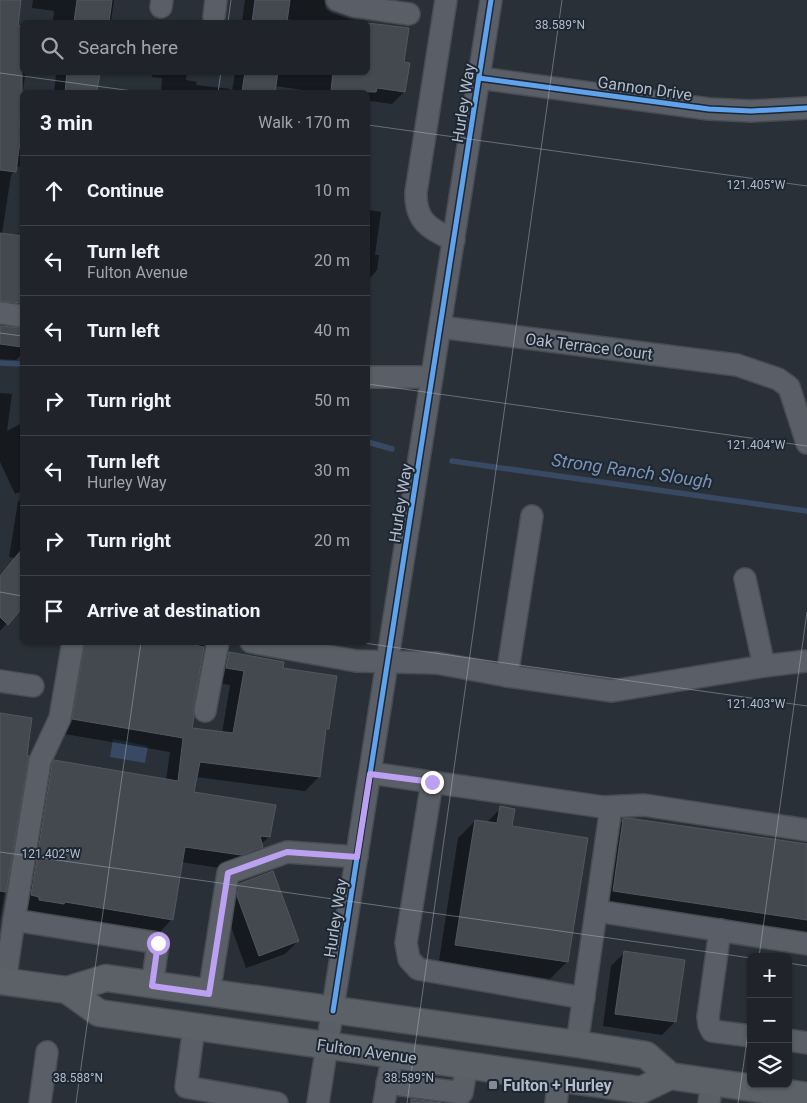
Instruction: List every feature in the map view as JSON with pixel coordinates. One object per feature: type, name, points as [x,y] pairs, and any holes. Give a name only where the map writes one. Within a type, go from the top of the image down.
[{"type":"main road","name":"Fulton Avenue","points":[[2,981],[67,990],[106,978],[209,994],[577,1044],[646,1055],[670,1076],[641,1090],[558,1091],[467,1066],[99,1013],[67,990]]},
{"type":"main road","points":[[670,1076],[711,1093],[807,1096]]},
{"type":"street","points":[[337,0],[354,6],[408,14]]},
{"type":"street","points":[[446,0],[415,203],[421,218],[433,231],[454,240]]},
{"type":"street","name":"Hurley Way","points":[[318,1103],[492,0]]},
{"type":"street","name":"Gannon Drive","points":[[479,78],[709,109],[751,111],[807,108]]},
{"type":"street","points":[[0,313],[20,316]]},
{"type":"street","name":"Oak Terrace Court","points":[[440,327],[737,365],[778,379],[789,387],[807,443]]},
{"type":"street","points":[[370,377],[432,376]]},
{"type":"street","points":[[507,676],[532,516]]},
{"type":"street","points":[[745,579],[764,666]]},
{"type":"street","points":[[2,981],[40,761],[60,718],[72,645]]},
{"type":"street","points":[[205,711],[217,645]]},
{"type":"street","points":[[268,645],[356,661],[437,663],[507,676],[612,691],[764,666],[807,661]]},
{"type":"street","points":[[0,681],[33,686]]},
{"type":"street","points":[[370,774],[611,807],[644,805],[807,830]]},
{"type":"street","points":[[432,782],[406,943],[409,959],[418,969],[584,998]]},
{"type":"street","points":[[577,1044],[611,807]]},
{"type":"street","points":[[209,994],[228,873],[287,852],[357,857]]},
{"type":"street","points":[[596,911],[807,944]]},
{"type":"street","points":[[14,920],[158,943],[152,986]]},
{"type":"street","points":[[720,930],[708,1017],[709,1025],[712,1031],[747,1035]]},
{"type":"street","points":[[194,1027],[186,1087],[277,1103]]},
{"type":"street","points":[[792,1041],[807,1043]]},
{"type":"street","points":[[40,1103],[47,1052]]},
{"type":"street","points":[[393,1055],[386,1093],[462,1094],[467,1066]]},
{"type":"water","points":[[113,739],[148,746],[145,763],[110,757]]},
{"type":"building","points":[[0,0],[21,0],[18,26],[20,26],[20,75],[22,75],[22,90],[20,90],[20,142],[16,172],[0,170]]},
{"type":"building","points":[[77,0],[112,0],[109,20],[74,20]]},
{"type":"building","points":[[255,0],[290,0],[287,20],[252,20]]},
{"type":"building","points":[[370,23],[409,28],[404,62],[410,63],[405,92],[377,88],[376,92],[370,92],[370,90],[331,90],[333,75],[370,75]]},
{"type":"building","points":[[67,75],[100,75],[97,90],[65,90]]},
{"type":"building","points":[[245,75],[278,75],[275,90],[242,90]]},
{"type":"building","points":[[0,233],[20,236],[20,303],[0,301]]},
{"type":"building","points":[[0,326],[20,328],[20,347],[0,344]]},
{"type":"building","points":[[20,551],[20,610],[8,625],[0,617],[0,576]]},
{"type":"building","points":[[84,645],[195,645],[204,647],[193,709],[192,728],[233,733],[244,671],[226,668],[229,652],[284,662],[283,668],[337,676],[329,729],[326,729],[320,777],[200,762],[194,792],[276,805],[270,837],[260,836],[263,847],[241,855],[185,847],[173,920],[65,902],[64,904],[39,900],[39,897],[31,895],[54,760],[178,781],[183,738],[72,719]]},
{"type":"building","points":[[0,713],[32,718],[27,755],[29,756],[6,892],[0,891]]},
{"type":"building","points":[[500,806],[515,809],[512,826],[588,838],[568,962],[455,945],[475,820],[497,823]]},
{"type":"building","points":[[628,818],[807,844],[807,920],[613,891],[623,819]]},
{"type":"building","points":[[273,871],[299,941],[259,956],[237,896],[239,884]]},
{"type":"building","points":[[624,951],[685,960],[676,1022],[615,1014]]},
{"type":"building","points":[[411,1099],[442,1103],[411,1103]]},
{"type":"waterway","name":"Strong Ranch Slough","points":[[0,363],[20,364]]},
{"type":"waterway","name":"Strong Ranch Slough","points":[[370,443],[392,449]]},
{"type":"waterway","name":"Strong Ranch Slough","points":[[452,461],[807,511]]},
{"type":"cycle path","points":[[333,1011],[491,0]]},
{"type":"cycle path","points":[[479,78],[709,109],[751,111],[807,108]]},
{"type":"place","name":"Fulton + Hurley","points":[[493,1085]]},
{"type":"route","points":[[158,943],[152,986],[209,994],[228,873],[287,852],[357,857],[370,774],[432,782]]}]
